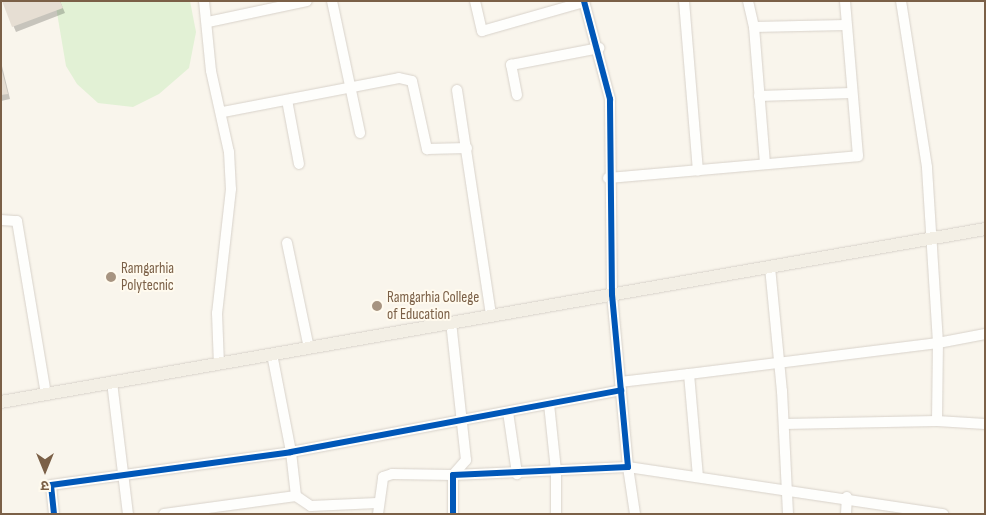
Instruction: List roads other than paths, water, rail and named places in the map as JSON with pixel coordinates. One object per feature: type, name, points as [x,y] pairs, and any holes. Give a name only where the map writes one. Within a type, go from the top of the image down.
[{"type":"main road","points":[[1,402],[985,229]]},
{"type":"street","points":[[204,1],[208,22],[211,71],[223,112],[231,189],[217,314],[219,364]]},
{"type":"street","points":[[208,22],[307,1]]},
{"type":"street","points":[[332,1],[360,133]]},
{"type":"street","points":[[475,1],[482,31],[584,1],[599,48],[610,99],[608,178],[612,295],[628,467],[635,514]]},
{"type":"street","points":[[684,1],[698,170]]},
{"type":"street","points":[[748,1],[754,27],[765,163]]},
{"type":"street","points":[[608,178],[858,156],[851,93],[845,1]]},
{"type":"street","points":[[901,1],[927,167],[934,238],[938,343],[938,421]]},
{"type":"street","points":[[754,27],[846,24]]},
{"type":"street","points":[[517,95],[510,65],[599,48]]},
{"type":"street","points":[[223,112],[351,89],[400,78],[412,81],[427,149],[466,148]]},
{"type":"street","points":[[457,90],[491,316]]},
{"type":"street","points":[[759,96],[851,93]]},
{"type":"street","points":[[287,100],[299,164]]},
{"type":"street","points":[[1,220],[17,221],[46,394]]},
{"type":"street","points":[[287,243],[309,348]]},
{"type":"street","points":[[770,267],[789,491],[788,514]]},
{"type":"street","points":[[451,323],[466,460],[453,475],[453,514]]},
{"type":"street","points":[[54,514],[51,485],[124,478],[291,452],[549,404],[621,386],[689,374],[938,343],[985,334]]},
{"type":"street","points":[[272,354],[291,452],[296,496],[311,510],[377,509],[383,478],[392,474],[517,474],[628,467],[789,491],[847,497],[903,510],[944,514]]},
{"type":"street","points":[[689,374],[698,477]]},
{"type":"street","points":[[112,382],[128,514]]},
{"type":"street","points":[[549,404],[556,471],[556,514]]},
{"type":"street","points":[[508,412],[517,474]]},
{"type":"street","points":[[784,424],[938,421],[985,424]]},
{"type":"street","points":[[164,514],[201,511],[296,496]]},
{"type":"street","points":[[846,514],[847,497]]},
{"type":"street","points":[[253,502],[254,514]]},
{"type":"place","name":"Ramgarhia Polytecnic","points":[[111,277]]},
{"type":"place","name":"Ramgarhia College of Education","points":[[377,306]]}]
